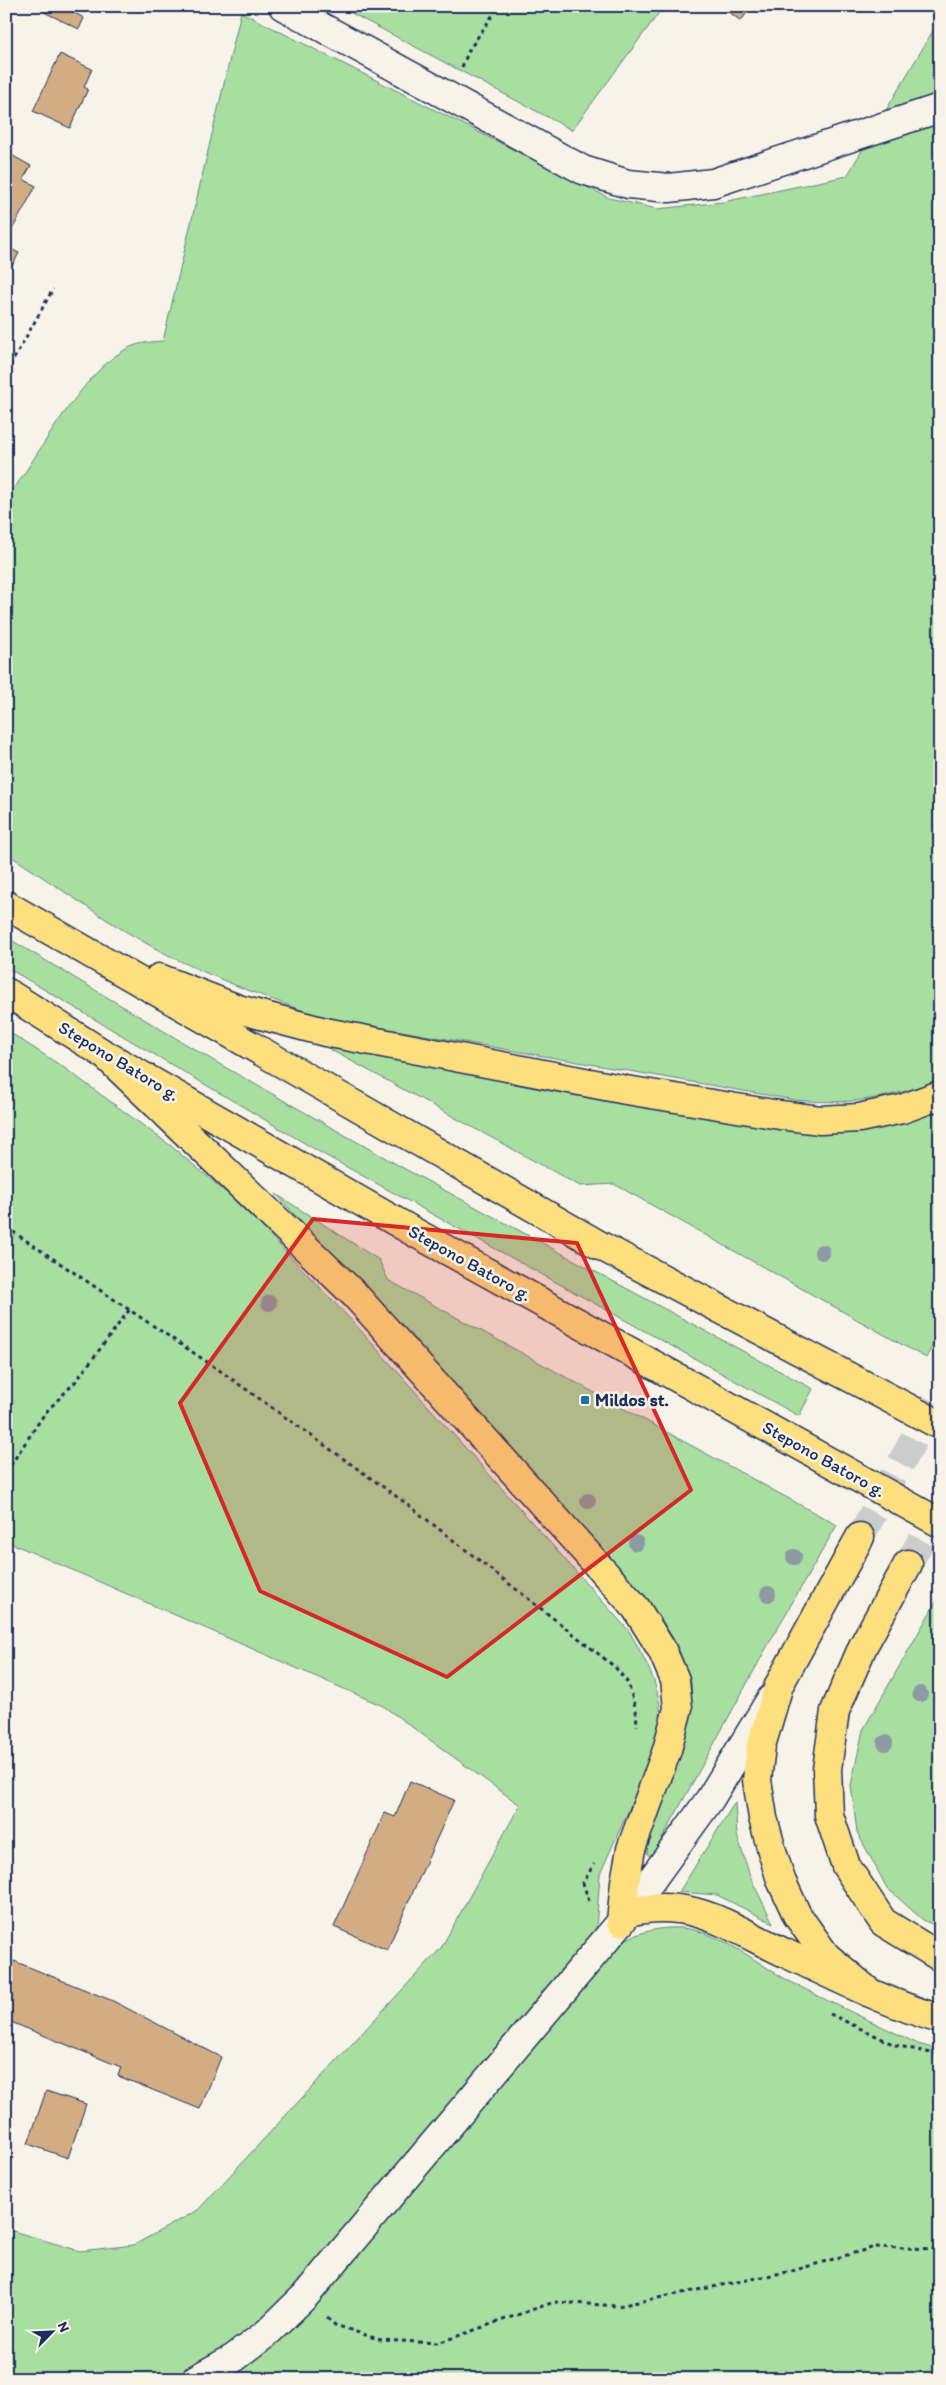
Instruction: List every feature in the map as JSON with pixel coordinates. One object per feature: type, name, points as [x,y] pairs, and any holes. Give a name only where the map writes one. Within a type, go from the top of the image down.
[{"type":"main road","points":[[6,905],[72,945],[599,1245],[940,1425]]},
{"type":"main road","points":[[72,945],[238,1009],[325,1032],[626,1090],[820,1120],[859,1118],[902,1109],[940,1095]]},
{"type":"main road","name":"Stepono Batoro g.","points":[[6,992],[104,1054],[414,1232],[940,1523]]},
{"type":"main road","points":[[104,1054],[355,1295],[636,1608],[662,1650],[675,1680],[678,1708],[667,1750],[631,1849],[624,1882],[625,1917],[667,1907],[711,1916],[869,1992],[907,2009],[940,2019]]},
{"type":"main road","points":[[860,1538],[779,1685],[761,1746],[758,1780],[763,1818],[772,1851],[781,1880],[797,1916],[826,1956],[869,1992]]},
{"type":"main road","points":[[908,1564],[862,1646],[835,1711],[826,1769],[829,1815],[846,1866],[883,1922],[940,1956]]},
{"type":"street","points":[[282,6],[583,170],[628,184],[669,188],[713,183],[940,108]]},
{"type":"street","points":[[196,2379],[234,2358],[267,2333],[305,2296],[625,1917],[710,1799],[779,1685]]},
{"type":"path","points":[[451,97],[470,50],[499,6]]},
{"type":"path","points":[[6,373],[53,289]]},
{"type":"path","points":[[6,1227],[130,1309],[407,1504],[614,1667],[628,1683],[636,1710],[638,1734]]},
{"type":"path","points":[[6,1472],[46,1413],[76,1382],[130,1309]]},
{"type":"path","points":[[596,1858],[583,1883],[585,1895],[591,1905],[625,1917]]},
{"type":"path","points":[[305,2296],[335,2325],[381,2340],[438,2343],[554,2302],[618,2306],[792,2271],[875,2247],[940,2249]]},
{"type":"highlighted area","points":[[313,1219],[577,1243],[691,1490],[447,1677],[260,1591],[180,1403]]},
{"type":"green space","points":[[338,6],[664,6],[572,130]]},
{"type":"green space","points":[[241,12],[609,198],[657,209],[723,202],[847,176],[940,19],[940,1078],[904,1091],[869,1099],[833,1102],[795,1100],[321,1017],[224,980],[176,959],[99,915],[6,853],[6,495],[16,486],[65,412],[93,376],[108,362],[132,346],[163,341]]},
{"type":"green space","points":[[6,937],[221,1065],[405,1169],[813,1389],[799,1416],[323,1154],[6,967]]},
{"type":"green space","points":[[6,1030],[66,1069],[171,1146],[240,1204],[353,1322],[629,1631],[644,1658],[655,1684],[661,1726],[659,1742],[600,1874],[596,1930],[617,1944],[635,1935],[664,1928],[684,1928],[707,1934],[732,1946],[791,1982],[822,1998],[918,2044],[940,2050],[940,2379],[6,2379],[6,2229],[80,2251],[134,2245],[198,2210],[441,1948],[520,1805],[383,1706],[6,1541]]},
{"type":"green space","points":[[322,1045],[849,1131],[890,1126],[940,1112],[940,1331],[926,1358],[614,1184],[580,1186]]},
{"type":"green space","points":[[276,1194],[379,1260],[388,1280],[837,1525],[773,1636],[652,1857],[647,1854],[647,1843],[692,1711],[691,1682],[677,1645],[660,1617],[629,1581]]},
{"type":"green space","points":[[940,1595],[940,1928],[923,1920],[887,1888],[857,1832],[851,1785],[863,1730]]},
{"type":"green space","points":[[735,1802],[737,1835],[751,1879],[773,1923],[717,1895],[679,1892]]},
{"type":"building","points":[[46,6],[61,6],[84,18],[79,29],[44,12]]},
{"type":"building","points":[[721,6],[751,6],[741,21]]},
{"type":"building","points":[[60,54],[92,69],[84,87],[88,89],[70,128],[33,111]]},
{"type":"building","points":[[6,152],[31,166],[23,179],[36,186],[9,235],[6,233]]},
{"type":"building","points":[[6,247],[19,253],[10,270],[6,268]]},
{"type":"building","points":[[410,1781],[454,1800],[387,1950],[334,1927],[385,1813],[395,1817]]},
{"type":"building","points":[[14,1961],[113,2001],[221,2057],[200,2109],[118,2076],[121,2067],[6,2020],[6,1979]]},
{"type":"building","points":[[46,2091],[86,2104],[68,2158],[28,2144]]},
{"type":"tunnel","points":[[860,1537],[940,1392]]},
{"type":"tunnel","points":[[908,1564],[940,1508]]},
{"type":"place","name":"Mildos st.","points":[[585,1400]]}]
